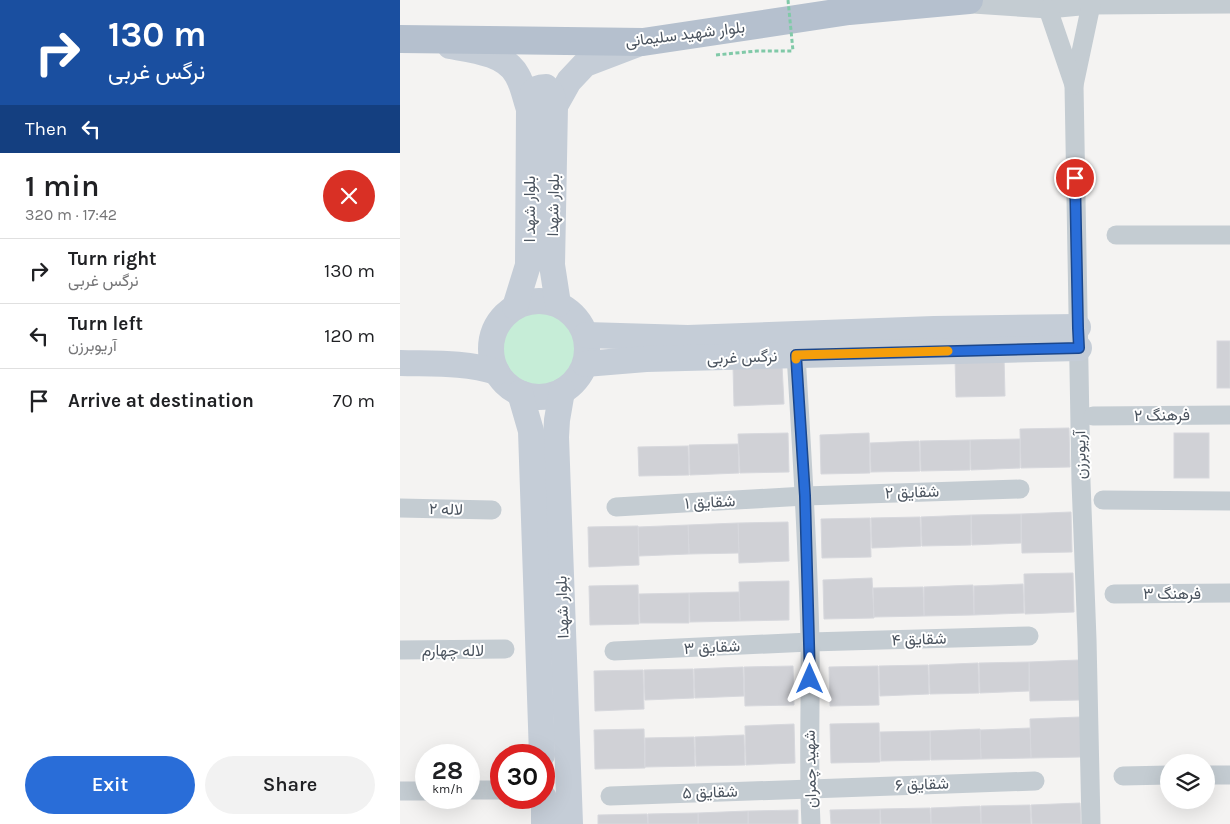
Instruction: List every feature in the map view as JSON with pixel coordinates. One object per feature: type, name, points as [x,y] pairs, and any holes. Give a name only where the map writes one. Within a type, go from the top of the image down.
[{"type":"main road","name":"بلوار شهید سلیمانی","points":[[413,40],[643,42],[856,6],[960,1]]},
{"type":"street","points":[[960,1],[1048,9],[1091,5],[1230,4]]},
{"type":"street","points":[[1074,85],[1091,5]]},
{"type":"street","points":[[1048,9],[1074,85]]},
{"type":"street","points":[[413,40],[478,51],[505,61],[517,74],[529,108]]},
{"type":"street","points":[[555,106],[568,81],[585,64],[643,42]]},
{"type":"street","name":"آریوبرزن","points":[[1074,85],[1081,482],[1091,824]]},
{"type":"street","points":[[529,108],[530,96],[533,90],[539,87],[546,87],[551,93],[555,106]]},
{"type":"street","name":"بلوار شهدا","points":[[555,106],[552,265],[558,304]]},
{"type":"street","name":"بلوار شهد ا","points":[[516,307],[528,265],[529,108]]},
{"type":"street","points":[[1116,235],[1230,235]]},
{"type":"street","points":[[540,300],[558,304],[570,311],[580,322],[586,335],[588,352],[585,364],[575,382],[562,391],[548,396],[534,397],[520,393],[506,384],[496,372],[492,358],[491,342],[495,328],[506,313],[522,303],[540,300]]},
{"type":"street","name":"نرگس غربی","points":[[585,364],[934,329],[1078,338]]},
{"type":"street","name":"نرگس غربی","points":[[586,335],[795,344]]},
{"type":"street","points":[[400,348],[462,350],[493,337]]},
{"type":"street","name":"شهید چمران","points":[[795,344],[805,496],[810,642],[809,788],[811,824]]},
{"type":"street","points":[[400,363],[480,366],[496,372]]},
{"type":"street","name":"بلوار شهدا","points":[[562,391],[556,437],[570,824]]},
{"type":"street","name":"بلوار شهدا","points":[[520,393],[531,431],[542,744]]},
{"type":"street","name":"فرهنگ ۲","points":[[1094,416],[1230,415]]},
{"type":"street","name":"شقایق ۲","points":[[805,496],[1020,489]]},
{"type":"street","name":"شقایق ۱","points":[[616,507],[805,496]]},
{"type":"street","points":[[1103,500],[1230,501]]},
{"type":"street","name":"لاله ۲","points":[[400,508],[492,510]]},
{"type":"street","name":"فرهنگ ۳","points":[[1114,594],[1230,593]]},
{"type":"street","name":"شقایق ۴","points":[[810,642],[1029,636]]},
{"type":"street","name":"شقایق ۳","points":[[614,651],[810,642]]},
{"type":"street","name":"لاله چهارم","points":[[400,650],[506,649]]},
{"type":"street","points":[[1215,775],[1230,775]]},
{"type":"street","points":[[1123,776],[1160,776]]},
{"type":"street","name":"شقایق ۶","points":[[809,788],[1035,781]]},
{"type":"street","name":"شقایق ۵","points":[[610,796],[809,788]]},
{"type":"street","points":[[400,791],[415,791]]},
{"type":"street","points":[[544,809],[544,824]]},
{"type":"path","points":[[757,51],[793,51],[788,0]]},
{"type":"green space","points":[[533,309],[547,309],[561,315],[572,326],[578,340],[575,362],[567,374],[547,385],[533,385],[519,379],[508,368],[502,354],[502,340],[508,326],[519,315]]},
{"type":"building","points":[[1217,341],[1230,341],[1230,388],[1217,388]]},
{"type":"building","points":[[1004,357],[1005,396],[956,397],[955,358]]},
{"type":"building","points":[[782,365],[784,404],[734,406],[733,366]]},
{"type":"building","points":[[1069,428],[1070,467],[1021,468],[1020,429]]},
{"type":"building","points":[[788,433],[789,472],[740,473],[738,434]]},
{"type":"building","points":[[869,433],[870,473],[821,474],[820,435]]},
{"type":"building","points":[[1174,433],[1209,433],[1209,478],[1174,478]]},
{"type":"building","points":[[1020,439],[1020,468],[971,470],[970,440]]},
{"type":"building","points":[[970,440],[970,470],[921,471],[920,441]]},
{"type":"building","points":[[919,441],[920,471],[871,472],[870,443]]},
{"type":"building","points":[[738,444],[739,473],[690,475],[689,445]]},
{"type":"building","points":[[688,446],[689,475],[639,476],[638,447]]},
{"type":"building","points":[[1071,512],[1072,552],[1022,553],[1021,514]]},
{"type":"building","points":[[1021,514],[1021,543],[972,545],[971,515]]},
{"type":"building","points":[[971,515],[971,545],[922,546],[921,517]]},
{"type":"building","points":[[920,517],[921,546],[872,548],[871,518]]},
{"type":"building","points":[[870,518],[871,557],[822,558],[821,519]]},
{"type":"building","points":[[788,522],[789,561],[739,563],[738,523]]},
{"type":"building","points":[[738,523],[739,553],[689,554],[688,525]]},
{"type":"building","points":[[688,525],[689,554],[639,556],[638,527]]},
{"type":"building","points":[[638,526],[639,565],[589,567],[588,527]]},
{"type":"building","points":[[1073,573],[1074,612],[1025,614],[1024,574]]},
{"type":"building","points":[[872,578],[874,618],[824,619],[823,580]]},
{"type":"building","points":[[789,581],[789,620],[740,621],[739,582]]},
{"type":"building","points":[[1023,584],[1024,613],[974,615],[974,586]]},
{"type":"building","points":[[638,585],[639,624],[590,625],[589,586]]},
{"type":"building","points":[[973,585],[974,615],[924,616],[924,587]]},
{"type":"building","points":[[923,587],[924,616],[874,617],[873,588]]},
{"type":"building","points":[[739,592],[740,621],[690,622],[689,593]]},
{"type":"building","points":[[689,593],[689,623],[640,623],[639,594]]},
{"type":"building","points":[[1079,660],[1080,700],[1030,701],[1029,662]]},
{"type":"building","points":[[1029,662],[1029,691],[980,693],[979,663]]},
{"type":"building","points":[[978,663],[979,693],[930,694],[929,665]]},
{"type":"building","points":[[928,665],[929,694],[880,696],[879,666]]},
{"type":"building","points":[[793,666],[794,705],[745,706],[744,667]]},
{"type":"building","points":[[878,666],[879,705],[830,706],[829,667]]},
{"type":"building","points":[[743,667],[744,696],[695,698],[694,669]]},
{"type":"building","points":[[693,669],[694,698],[645,700],[644,670]]},
{"type":"building","points":[[643,670],[644,709],[595,711],[594,671]]},
{"type":"building","points":[[1080,717],[1081,757],[1031,758],[1030,719]]},
{"type":"building","points":[[879,723],[880,762],[831,763],[830,724]]},
{"type":"building","points":[[794,724],[795,763],[746,765],[745,726]]},
{"type":"building","points":[[1030,728],[1031,758],[981,759],[980,730]]},
{"type":"building","points":[[644,729],[645,768],[595,769],[594,730]]},
{"type":"building","points":[[980,729],[981,759],[931,760],[930,731]]},
{"type":"building","points":[[930,731],[930,760],[881,761],[880,732]]},
{"type":"building","points":[[744,735],[745,765],[696,766],[695,737]]},
{"type":"building","points":[[694,737],[695,766],[645,767],[645,738]]},
{"type":"building","points":[[1080,803],[1081,824],[1032,824],[1031,805]]},
{"type":"building","points":[[1030,805],[1031,824],[981,824],[981,806]]},
{"type":"building","points":[[980,806],[981,824],[931,824],[931,808]]},
{"type":"building","points":[[930,808],[931,824],[881,824],[880,809]]},
{"type":"building","points":[[880,809],[880,824],[831,824],[830,810]]},
{"type":"building","points":[[798,810],[798,824],[748,824],[748,811]]},
{"type":"building","points":[[748,811],[748,824],[698,824],[698,813]]},
{"type":"building","points":[[698,813],[698,824],[648,824],[648,814]]},
{"type":"building","points":[[647,814],[648,824],[598,824],[598,815]]},
{"type":"slow traffic","points":[[796,359],[796,355],[948,351]]},
{"type":"route","points":[[810,679],[805,496],[796,355],[1079,348],[1075,178]]}]
